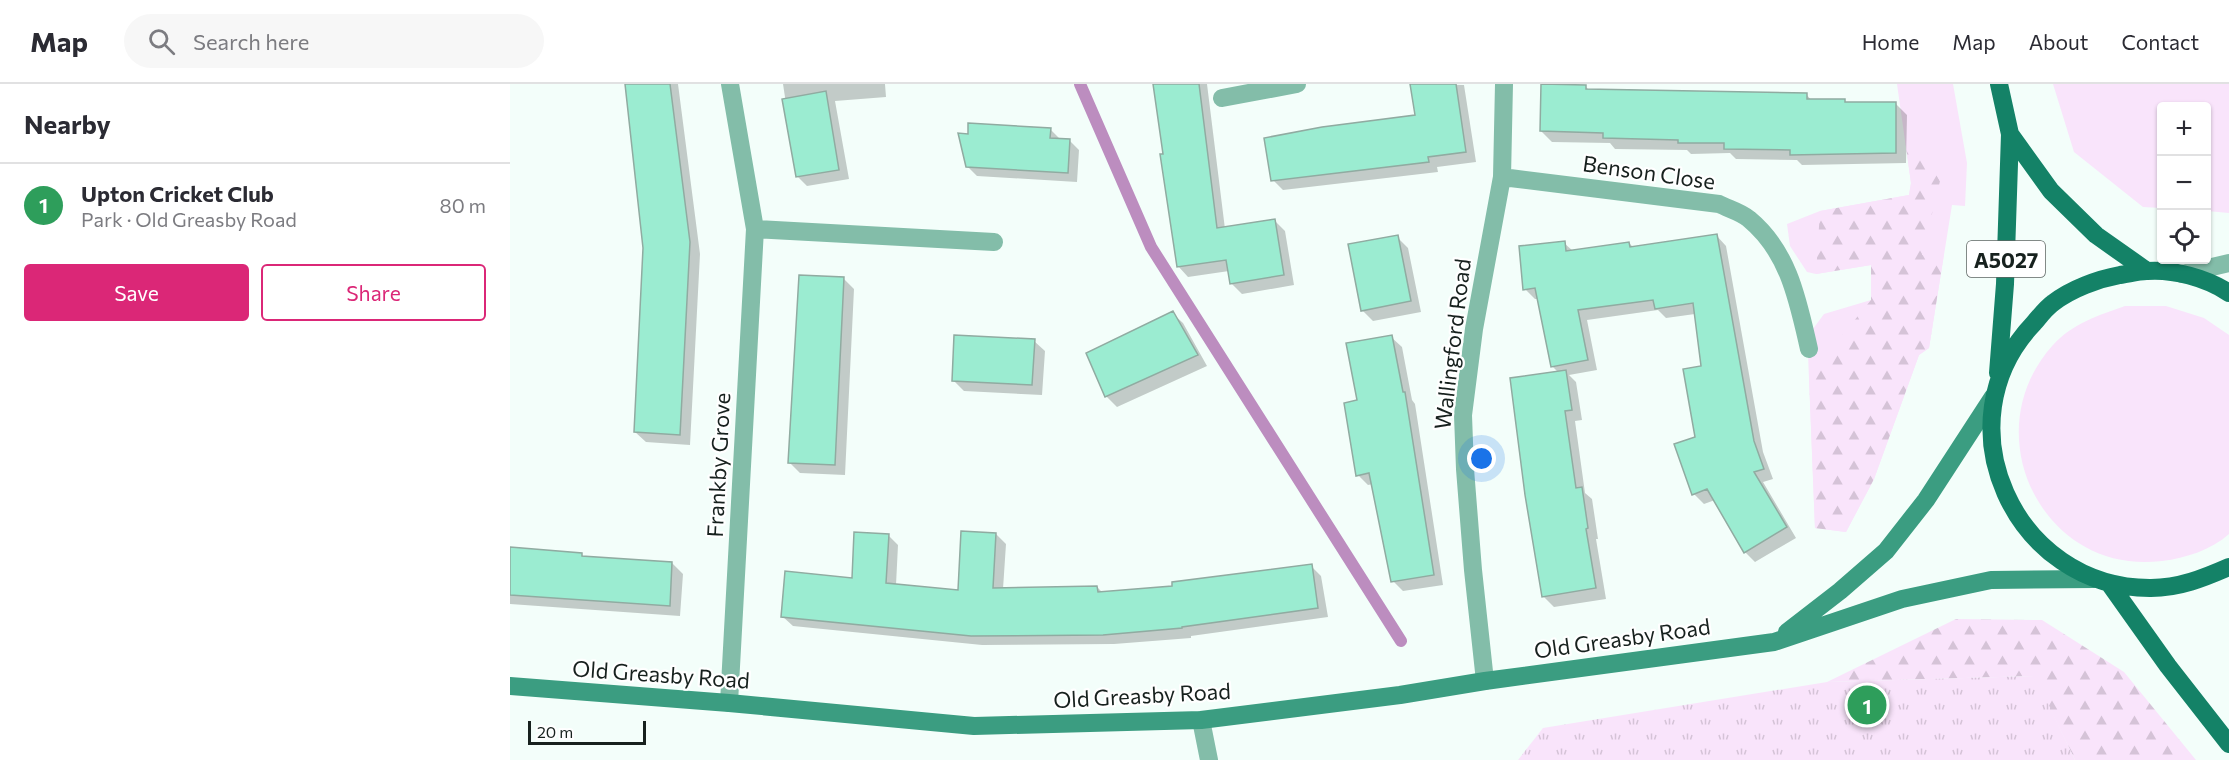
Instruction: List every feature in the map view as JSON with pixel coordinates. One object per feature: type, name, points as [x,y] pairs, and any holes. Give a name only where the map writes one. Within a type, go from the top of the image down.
[{"type":"main road","name":"A5027","points":[[1995,391],[2005,284],[2010,134],[1999,84]]},
{"type":"main road","points":[[2010,134],[2051,191],[2096,235],[2147,271]]},
{"type":"main road","points":[[1774,642],[1840,591],[1886,551],[1926,500],[1995,391],[2019,339],[2054,302],[2098,279],[2147,271],[2182,274],[2222,288],[2229,293]]},
{"type":"main road","points":[[1995,391],[1991,442],[2001,486],[2022,526],[2055,557],[2101,581],[2151,588],[2193,583],[2229,567]]},
{"type":"main road","name":"Old Greasby Road","points":[[510,686],[729,702],[974,726],[1201,720],[1400,695],[1485,681],[1774,642],[1902,599],[1991,580],[2101,581]]},
{"type":"main road","points":[[2101,581],[2229,744]]},
{"type":"street","name":"Frankby Grove","points":[[729,702],[755,229],[730,84]]},
{"type":"street","points":[[1222,98],[1297,84]]},
{"type":"street","name":"Wallingford Road","points":[[1485,681],[1465,470],[1463,415],[1474,329],[1502,177],[1504,84]]},
{"type":"street","name":"Benson Close","points":[[1502,177],[1719,204],[1748,218],[1780,254],[1798,300],[1809,349]]},
{"type":"street","points":[[755,229],[994,242]]},
{"type":"street","points":[[2182,274],[2229,263]]},
{"type":"street","points":[[1201,720],[1209,760]]},
{"type":"green space","points":[[1897,84],[1953,84],[1967,163],[1965,206],[1952,205],[1929,348],[1919,355],[1874,479],[1846,532],[1815,528],[1808,354],[1810,333],[1824,314],[1871,300],[1871,265],[1816,274],[1807,272],[1790,246],[1787,224],[1820,211],[1909,195],[1911,183]]},
{"type":"green space","points":[[2053,84],[2229,84],[2229,213],[2211,211],[2211,102],[2157,102],[2157,208],[2143,207],[2074,152]]},
{"type":"green space","points":[[1905,139],[1920,144],[1940,181],[1922,255],[1944,254],[1929,348],[1919,355],[1874,479],[1846,532],[1815,528],[1809,376],[1871,300],[1871,265],[1816,274],[1820,211],[1909,195],[1911,183]]},
{"type":"green space","points":[[2125,306],[2166,306],[2204,318],[2229,335],[2229,534],[2206,549],[2171,560],[2120,560],[2084,546],[2054,522],[2033,492],[2021,456],[2020,418],[2030,380],[2053,345],[2077,326]]},
{"type":"green space","points":[[1956,619],[2042,620],[2124,672],[2196,760],[2075,760],[2034,676],[1827,682]]},
{"type":"green space","points":[[2035,676],[2075,760],[1518,760],[1543,728],[1827,682]]},
{"type":"building","points":[[625,84],[670,84],[690,242],[680,435],[634,432],[643,248]]},
{"type":"building","points":[[1153,84],[1199,84],[1217,228],[1275,219],[1284,275],[1230,284],[1226,260],[1177,267],[1160,154],[1163,154]]},
{"type":"building","points":[[1410,84],[1456,84],[1466,152],[1428,157],[1429,162],[1271,181],[1264,138],[1322,127],[1415,115]]},
{"type":"building","points":[[1541,84],[1586,85],[1586,89],[1807,93],[1807,99],[1896,102],[1896,153],[1790,155],[1790,150],[1724,149],[1724,143],[1678,143],[1678,140],[1603,138],[1603,133],[1540,131]]},
{"type":"building","points":[[826,91],[839,170],[796,177],[782,99]]},
{"type":"building","points":[[968,123],[1051,128],[1050,138],[1070,139],[1068,173],[966,167],[958,133],[968,134]]},
{"type":"building","points":[[1717,234],[1754,441],[1764,469],[1754,472],[1787,527],[1744,553],[1707,489],[1692,495],[1674,444],[1695,437],[1683,369],[1701,366],[1693,303],[1655,309],[1653,300],[1578,310],[1588,360],[1551,367],[1535,288],[1523,290],[1519,246],[1565,241],[1566,251],[1629,242],[1630,247]]},
{"type":"building","points":[[1398,235],[1411,301],[1361,311],[1348,244]]},
{"type":"building","points":[[799,275],[844,277],[835,465],[788,463]]},
{"type":"building","points":[[1173,311],[1198,355],[1105,397],[1086,353]]},
{"type":"building","points":[[954,335],[1035,339],[1032,385],[952,381]]},
{"type":"building","points":[[1392,335],[1403,392],[1405,392],[1434,575],[1391,582],[1369,473],[1356,476],[1344,403],[1357,400],[1346,343]]},
{"type":"building","points":[[1566,370],[1572,410],[1565,411],[1576,488],[1582,487],[1588,528],[1586,529],[1596,588],[1542,597],[1525,495],[1510,378]]},
{"type":"building","points":[[961,531],[996,533],[993,588],[1097,586],[1098,592],[1172,586],[1172,582],[1312,564],[1318,608],[1182,628],[1103,635],[971,636],[781,617],[785,571],[852,578],[854,532],[889,534],[886,583],[958,590]]},
{"type":"building","points":[[510,547],[582,553],[582,556],[672,562],[670,606],[510,595]]},
{"type":"waterway","points":[[1080,84],[1151,247],[1401,641]]},
{"type":"place","name":"Upton Cricket Club","points":[[1867,705]]}]
